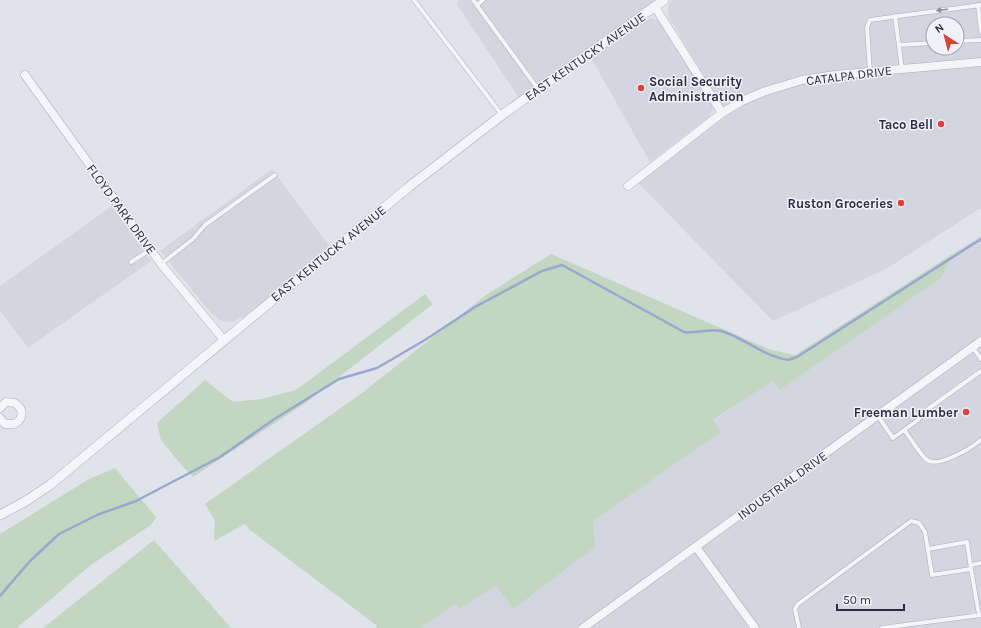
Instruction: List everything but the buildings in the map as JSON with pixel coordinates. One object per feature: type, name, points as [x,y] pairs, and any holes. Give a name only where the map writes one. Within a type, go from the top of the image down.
[{"type":"street","name":"EAST KENTUCKY AVENUE","points":[[0,515],[26,501],[50,485],[410,186],[502,115],[664,0]]},
{"type":"street","points":[[655,7],[722,113]]},
{"type":"street","name":"CATALPA DRIVE","points":[[628,186],[722,113],[742,101],[756,95],[802,80],[835,75],[981,62]]},
{"type":"street","name":"FLOYD PARK DRIVE","points":[[25,75],[150,250],[224,340]]},
{"type":"street","name":"INDUSTRIAL DRIVE","points":[[583,628],[981,341]]},
{"type":"street","points":[[0,418],[5,424],[14,424],[21,418],[22,414],[22,409],[16,403],[6,402],[1,405]]},
{"type":"street","points":[[696,547],[755,628]]},
{"type":"lane","points":[[414,0],[502,115]]},
{"type":"lane","points":[[473,0],[539,89]]},
{"type":"lane","points":[[477,5],[483,0]]},
{"type":"lane","points":[[870,72],[867,27],[870,20],[979,5],[981,32]]},
{"type":"lane","points":[[895,16],[902,69]]},
{"type":"lane","points":[[965,41],[981,40]]},
{"type":"lane","points":[[898,45],[925,43]]},
{"type":"lane","points":[[161,264],[193,239],[206,225],[275,175]]},
{"type":"lane","points":[[131,262],[150,250]]},
{"type":"lane","points":[[973,348],[981,359]]},
{"type":"lane","points":[[878,416],[893,438],[918,420],[928,409],[981,371]]},
{"type":"lane","points":[[904,430],[926,459],[938,463],[975,445],[981,440]]},
{"type":"lane","points":[[799,628],[795,612],[798,604],[911,521],[921,526],[925,532],[932,575],[971,567],[981,563]]},
{"type":"lane","points":[[882,628],[980,615],[967,542],[928,549]]},
{"type":"shaded area","points":[[459,0],[655,0],[519,98],[456,3]]},
{"type":"shaded area","points":[[673,0],[981,0],[981,209],[886,269],[773,321],[638,183],[728,115],[668,16],[668,7],[670,2]]},
{"type":"shaded area","points":[[651,18],[657,20],[661,24],[712,105],[713,110],[710,116],[650,162],[591,58],[643,21]]},
{"type":"shaded area","points":[[272,169],[330,247],[242,319],[241,317],[234,321],[226,322],[220,320],[211,313],[160,251]]},
{"type":"shaded area","points":[[112,206],[151,261],[28,348],[0,311],[0,286]]},
{"type":"shaded area","points":[[981,236],[981,628],[421,628],[455,604],[459,609],[496,586],[513,609],[593,521],[721,432],[713,421],[773,380],[780,390],[941,278],[954,253]]},
{"type":"green space","points":[[954,253],[941,278],[780,390],[773,381],[713,420],[721,432],[593,521],[595,547],[513,609],[496,586],[459,609],[455,604],[421,628],[377,628],[376,625],[250,530],[245,524],[214,541],[215,521],[205,504],[362,393],[486,295],[551,254],[771,350],[795,355]]},
{"type":"green space","points":[[425,294],[433,304],[304,404],[193,477],[161,440],[157,423],[205,380],[233,402],[262,399],[296,390]]},
{"type":"green space","points":[[115,468],[156,517],[151,525],[92,564],[17,628],[0,628],[0,534],[89,479]]},
{"type":"green space","points":[[154,540],[231,628],[43,628]]},
{"type":"waterway","points":[[0,596],[30,561],[59,534],[97,515],[136,501],[220,457],[273,420],[339,379],[377,368],[425,340],[475,307],[542,271],[562,265],[684,332],[712,330],[721,331],[771,355],[788,360],[797,357],[981,239]]},
{"type":"place","name":"Social Security Administration","points":[[641,88]]},
{"type":"place","name":"Taco Bell","points":[[941,124]]},
{"type":"place","name":"Ruston Groceries","points":[[901,203]]},
{"type":"place","name":"Freeman Lumber","points":[[966,412]]}]
